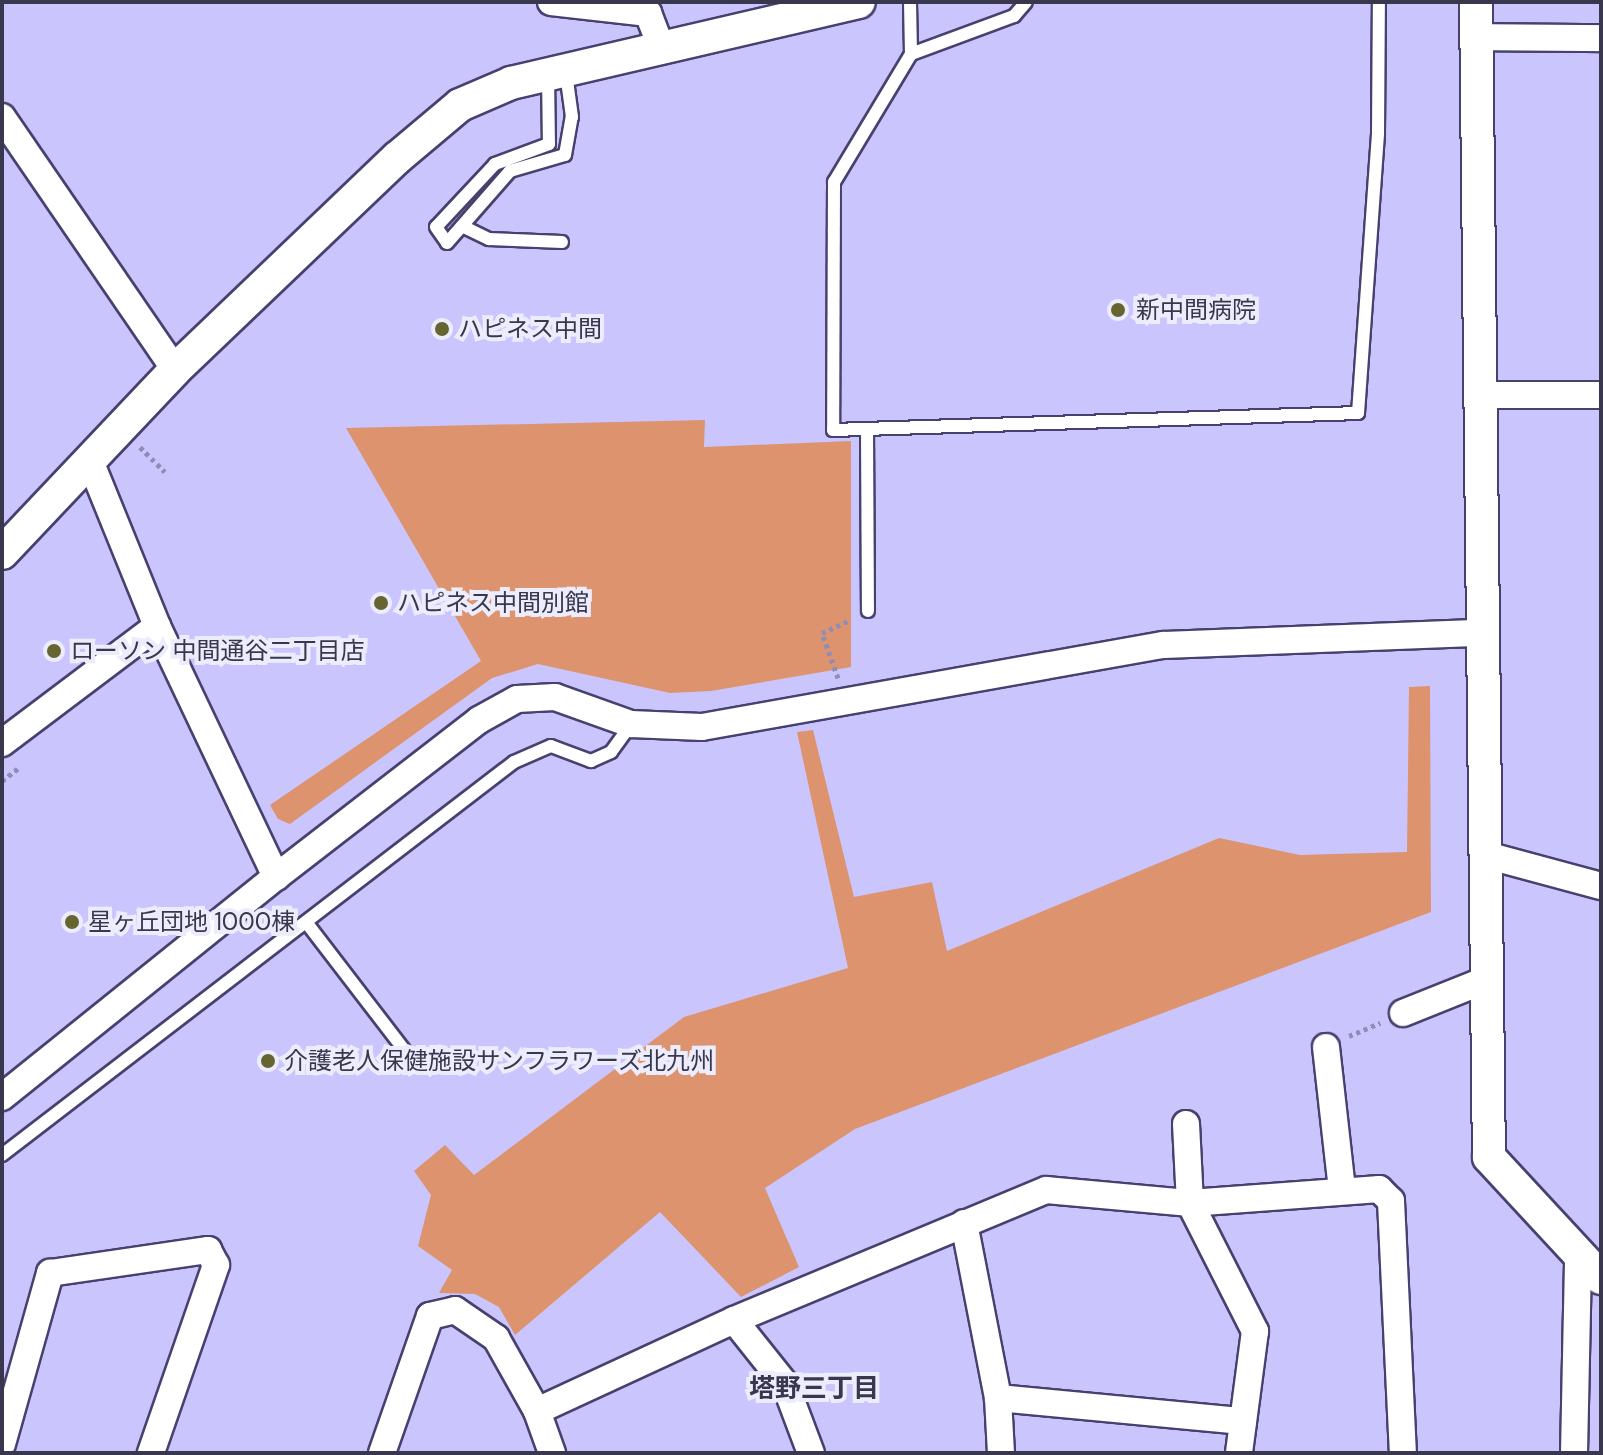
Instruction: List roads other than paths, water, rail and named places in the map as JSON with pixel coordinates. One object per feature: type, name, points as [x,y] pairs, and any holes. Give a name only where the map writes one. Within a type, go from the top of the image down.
[{"type":"street","points":[[2,553],[175,370],[460,105],[557,72],[859,2]]},
{"type":"street","points":[[1476,2],[1477,395],[1489,1157],[1601,1278]]},
{"type":"street","points":[[560,3],[648,13],[661,47]]},
{"type":"street","points":[[1475,37],[1601,38]]},
{"type":"street","points":[[2,117],[175,370]]},
{"type":"street","points":[[1477,395],[1601,395]]},
{"type":"street","points":[[90,461],[157,626],[276,877]]},
{"type":"street","points":[[2,743],[157,626]]},
{"type":"street","points":[[2,1097],[276,877],[479,720],[517,699],[555,697],[631,724],[702,727],[1164,645],[1481,633]]},
{"type":"street","points":[[1486,855],[1601,886]]},
{"type":"street","points":[[1403,1013],[1488,979]]},
{"type":"street","points":[[1326,1047],[1342,1189]]},
{"type":"street","points":[[1186,1124],[1190,1203],[1255,1331],[1239,1453]]},
{"type":"street","points":[[537,1411],[734,1320],[1046,1190],[1190,1203],[1342,1189],[1379,1189],[1391,1201],[1403,1453]]},
{"type":"street","points":[[964,1223],[998,1398],[1001,1453]]},
{"type":"street","points":[[2,1444],[50,1273],[208,1250],[216,1265],[151,1453]]},
{"type":"street","points":[[1574,1453],[1578,1254]]},
{"type":"street","points":[[382,1453],[430,1316],[455,1310],[496,1338],[537,1411],[552,1453]]},
{"type":"street","points":[[734,1320],[785,1384],[811,1453]]},
{"type":"street","points":[[998,1398],[1243,1421]]},
{"type":"lane","points":[[910,2],[911,54],[834,182],[833,430],[1358,413],[1378,133],[1379,2]]},
{"type":"lane","points":[[911,54],[1014,16],[1026,2]]},
{"type":"lane","points":[[557,72],[572,117],[565,155],[510,171],[447,243],[436,227],[495,164],[549,144],[557,72]]},
{"type":"lane","points":[[462,226],[489,239],[562,242]]},
{"type":"lane","points":[[867,429],[868,611]]},
{"type":"lane","points":[[2,1155],[531,751],[551,746],[591,761],[611,752],[631,724]]},
{"type":"lane","points":[[306,922],[414,1063]]},
{"type":"place","name":"新中間病院","points":[[1118,310]]},
{"type":"place","name":"ハピネス中間","points":[[442,329]]},
{"type":"place","name":"ハピネス中間別館","points":[[381,603]]},
{"type":"place","name":"ローソン 中間通谷二丁目店","points":[[54,651]]},
{"type":"place","name":"星ヶ丘団地 1000棟","points":[[72,922]]},
{"type":"place","name":"介護老人保健施設サンフラワーズ北九州","points":[[268,1061]]},
{"type":"district","name":"塔野三丁目","points":[[814,1389]]}]
